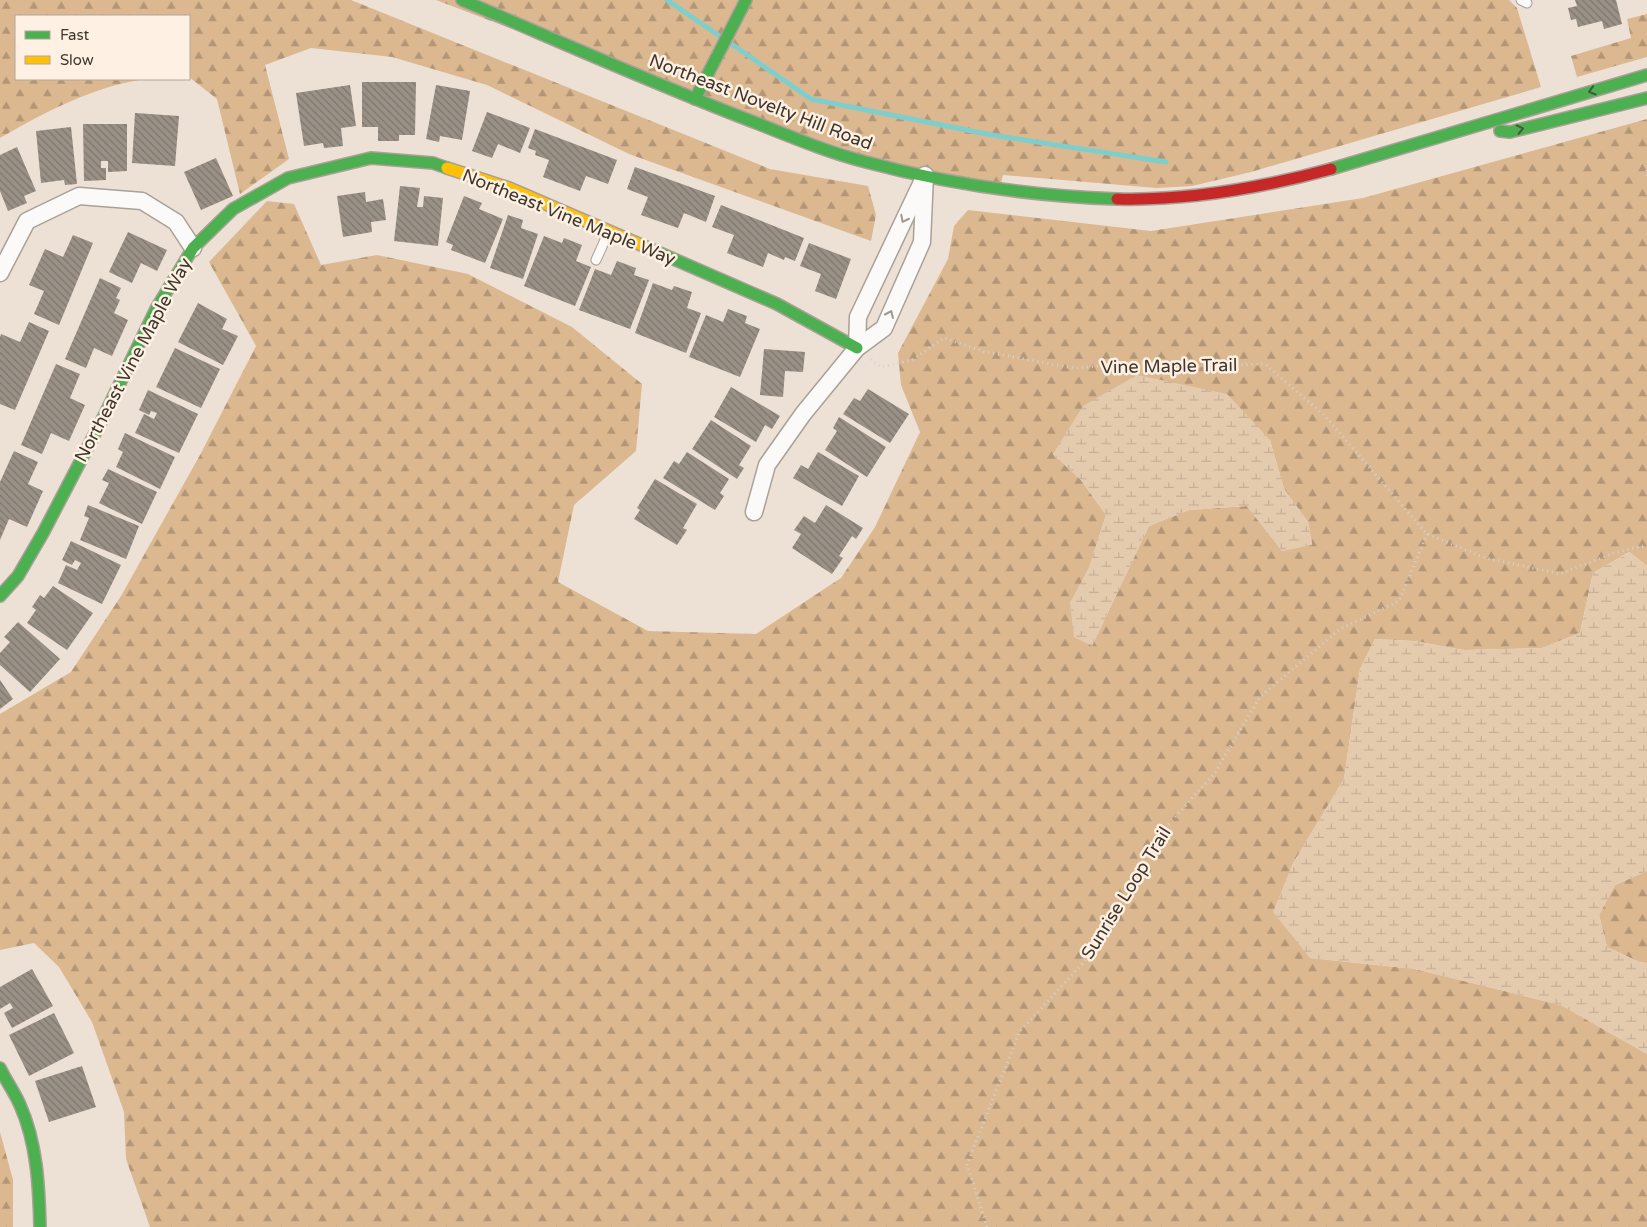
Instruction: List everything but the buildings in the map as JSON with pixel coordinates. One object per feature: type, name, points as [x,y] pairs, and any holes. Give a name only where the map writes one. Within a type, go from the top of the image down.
[{"type":"main road","name":"Northeast Novelty Hill Road","points":[[462,0],[695,99],[846,156],[926,175],[1000,188],[1078,197],[1141,198],[1206,194],[1314,174],[1647,75]]},
{"type":"main road","points":[[695,99],[746,0]]},
{"type":"main road","name":"Northeast Novelty Hill Road","points":[[1472,128],[1510,132],[1647,98]]},
{"type":"main road","name":"Northeast Vine Maple Way","points":[[0,596],[18,576],[43,533],[104,416],[156,309],[192,248],[234,209],[288,178],[371,158],[433,163],[509,188],[777,304],[857,348]]},
{"type":"main road","points":[[0,1068],[20,1107],[33,1151],[39,1194],[40,1227]]},
{"type":"street","points":[[857,348],[858,316],[926,175]]},
{"type":"street","points":[[754,512],[767,466],[803,414],[857,348],[884,328],[922,242],[926,175]]},
{"type":"street","points":[[0,273],[27,221],[79,196],[142,201],[176,222],[192,248]]},
{"type":"lane","points":[[596,260],[609,231]]},
{"type":"path","points":[[1647,165],[1647,177]]},
{"type":"path","name":"Vine Maple Trail","points":[[857,348],[881,367],[912,360],[944,338],[982,351],[1073,368],[1141,363],[1210,366],[1265,364],[1324,414],[1427,534]]},
{"type":"path","points":[[1427,534],[1486,558],[1560,574],[1614,553],[1647,545]]},
{"type":"path","name":"Sunrise Loop Trail","points":[[987,1227],[967,1164],[1020,1031],[1084,962],[1158,836],[1214,774],[1260,697],[1340,629],[1399,601],[1427,534]]},
{"type":"green space","points":[[0,0],[351,0],[770,169],[868,186],[876,215],[871,241],[629,154],[487,85],[392,57],[311,48],[265,65],[289,159],[240,194],[217,99],[190,78],[190,15],[15,15],[15,80],[140,80],[127,82],[70,101],[0,138]]},
{"type":"green space","points":[[436,0],[1509,0],[1517,8],[1541,87],[1251,172],[1192,186],[1156,188],[1003,175],[1000,188],[925,175],[695,99]]},
{"type":"green space","points":[[1647,14],[1647,57],[1577,77],[1571,56],[1631,38],[1627,19]]},
{"type":"green space","points":[[1647,119],[1647,566],[1629,552],[1593,573],[1580,633],[1542,648],[1464,650],[1414,641],[1375,639],[1360,669],[1344,779],[1292,865],[1310,958],[1415,969],[1561,1005],[1647,1054],[1647,1227],[150,1227],[126,1159],[124,1112],[92,1022],[59,967],[34,943],[0,950],[0,714],[71,672],[121,596],[200,455],[256,346],[209,262],[267,201],[294,204],[321,265],[377,255],[468,274],[572,327],[642,384],[636,451],[574,505],[558,582],[648,631],[756,634],[841,578],[875,527],[920,432],[901,385],[898,353],[948,259],[954,226],[968,210],[1151,231],[1363,198]],"holes":[[[1270,440],[1284,489],[1308,522],[1312,544],[1282,551],[1247,506],[1189,510],[1149,526],[1092,646],[1070,603],[1089,568],[1106,515],[1081,480],[1053,454]]]},
{"type":"green space","points":[[1137,375],[1227,394],[1270,440],[1284,489],[1308,522],[1312,545],[1282,551],[1247,506],[1189,510],[1149,526],[1092,646],[1074,637],[1070,603],[1089,568],[1106,515],[1081,480],[1053,454],[1083,406]]},
{"type":"green space","points":[[1630,552],[1647,566],[1647,871],[1615,885],[1599,915],[1607,947],[1639,962],[1647,963],[1647,1054],[1561,1005],[1415,969],[1310,958],[1273,912],[1292,865],[1344,779],[1360,669],[1375,639],[1414,641],[1464,650],[1542,648],[1580,633],[1593,573]]},
{"type":"green space","points":[[1647,871],[1647,963],[1639,962],[1607,947],[1599,915],[1615,885]]},
{"type":"green space","points":[[0,1132],[13,1180],[13,1227],[0,1227]]},
{"type":"waterway","points":[[667,0],[721,37]]},
{"type":"waterway","points":[[730,43],[811,99],[992,135],[1166,162]]},
{"type":"traffic: fast","points":[[462,0],[610,64],[826,150],[897,170],[959,183],[1022,192],[1117,199]]},
{"type":"traffic: fast","points":[[695,99],[746,0]]},
{"type":"traffic: fast","points":[[1331,169],[1647,75]]},
{"type":"traffic: fast","points":[[1500,131],[1510,132],[1647,98]]},
{"type":"traffic: fast","points":[[0,596],[18,576],[43,533],[104,416],[156,309],[193,248],[233,209],[288,178],[371,158],[433,163],[447,168]]},
{"type":"traffic: fast","points":[[646,247],[777,304],[857,348]]},
{"type":"traffic: fast","points":[[0,1068],[16,1096],[26,1119],[34,1149],[38,1180],[40,1227]]},
{"type":"traffic: slow","points":[[447,168],[509,188],[646,247]]},
{"type":"traffic: jam","points":[[1117,199],[1171,198],[1225,192],[1331,169]]}]
